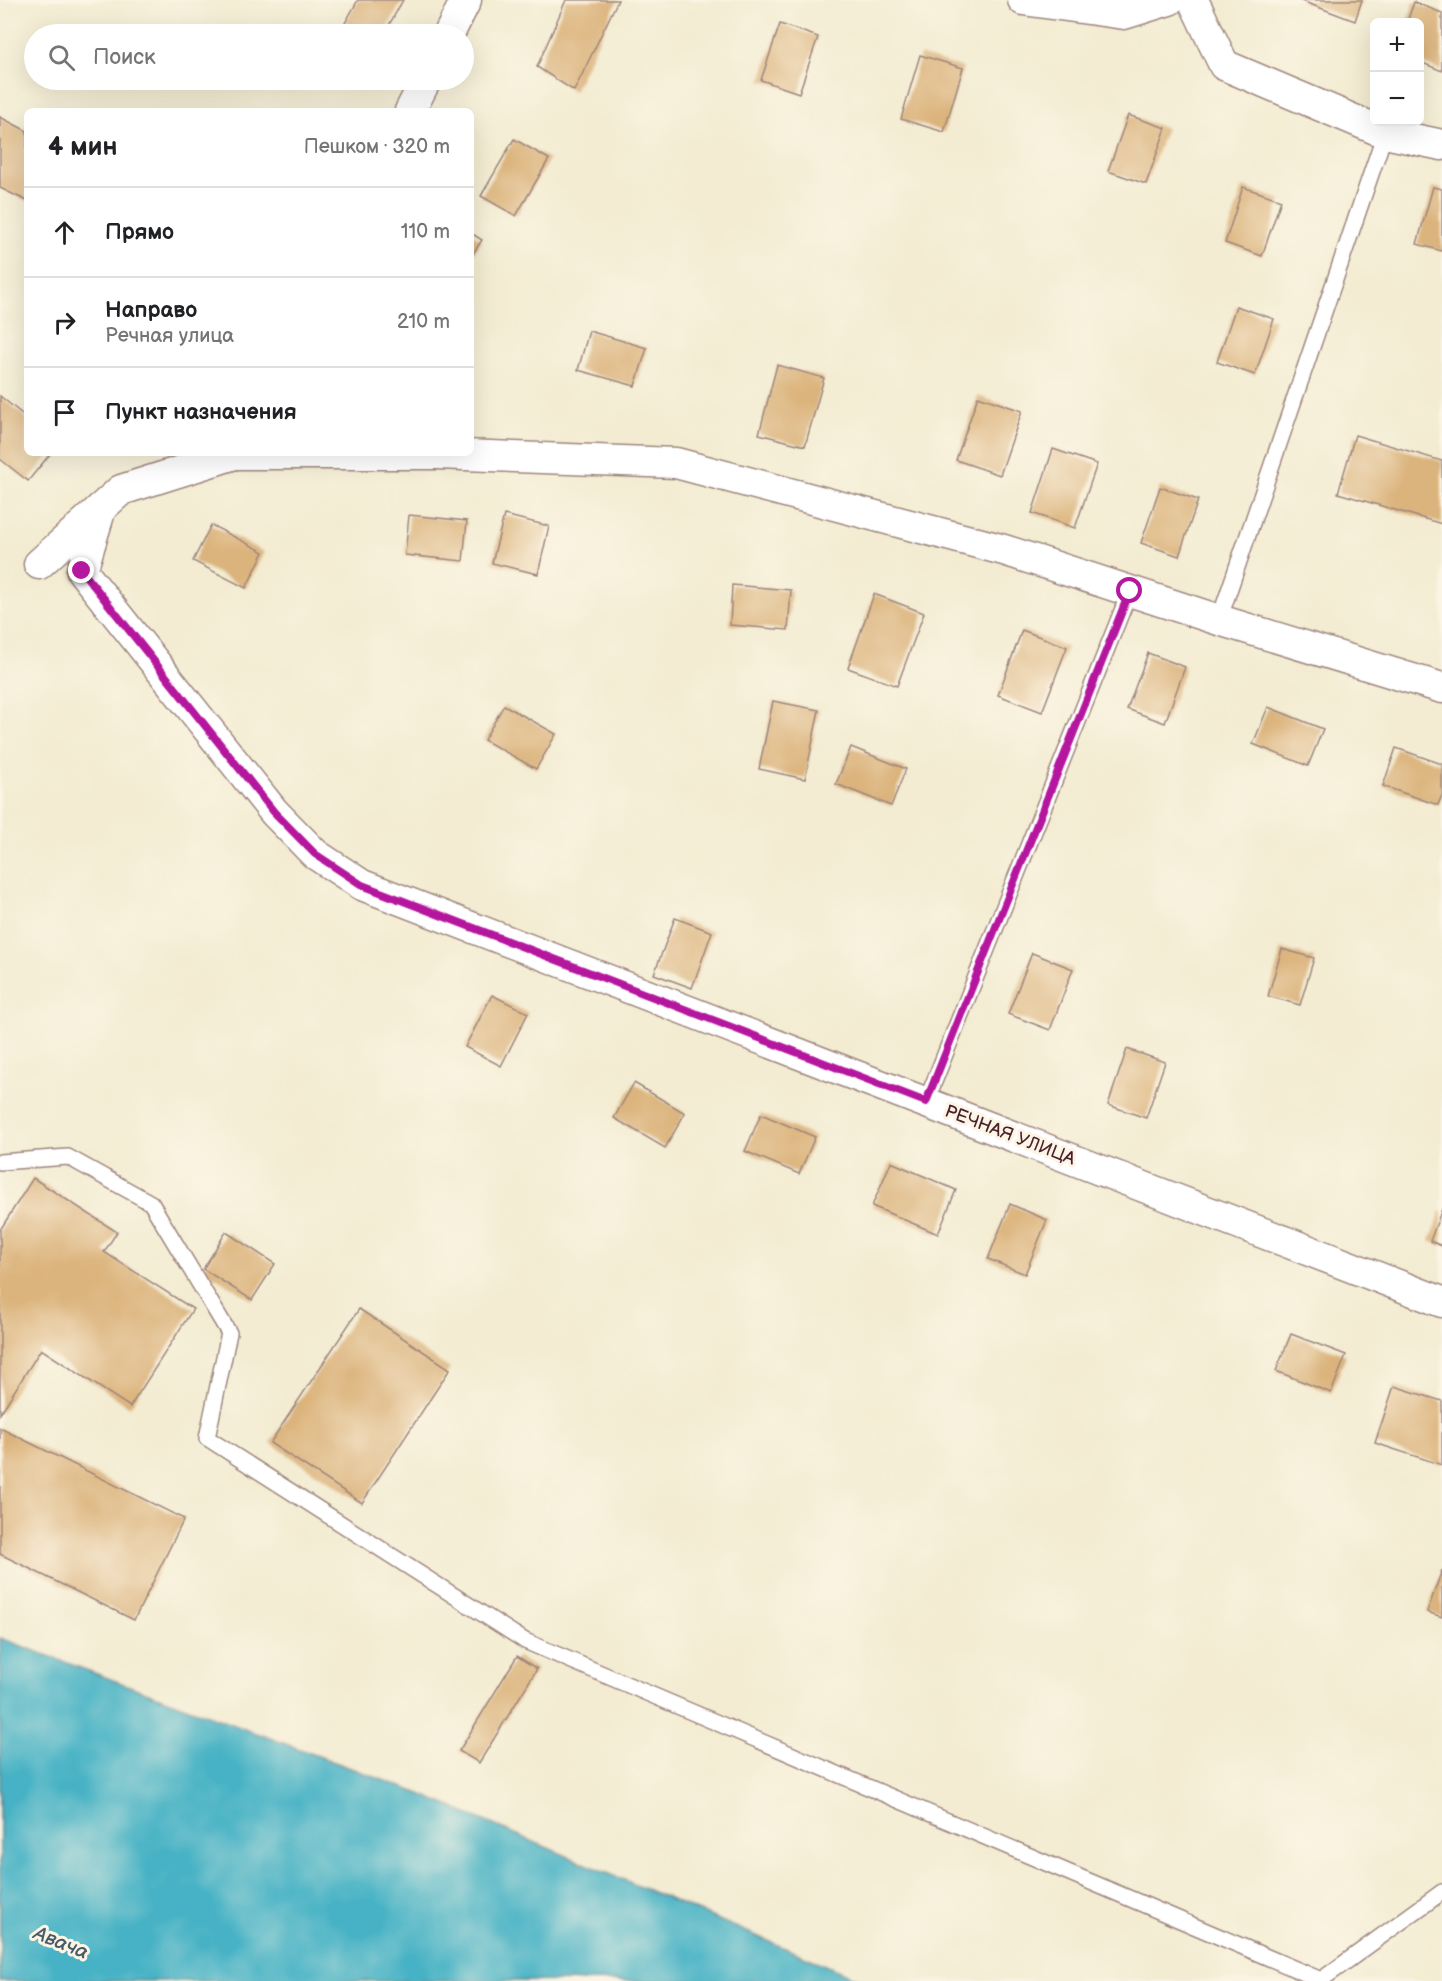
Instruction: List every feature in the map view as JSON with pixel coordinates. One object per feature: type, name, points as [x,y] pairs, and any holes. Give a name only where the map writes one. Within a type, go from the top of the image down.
[{"type":"street","points":[[454,24],[466,0]]},
{"type":"street","points":[[1023,0],[1124,14],[1169,0]]},
{"type":"street","points":[[1192,0],[1224,65],[1385,133],[1442,145]]},
{"type":"street","points":[[412,108],[421,90]]},
{"type":"street","points":[[474,455],[676,463],[1004,550],[1219,620],[1442,688]]},
{"type":"street","points":[[39,564],[121,490],[229,456]]},
{"type":"street","name":"РЕЧНАЯ УЛИЦА","points":[[101,508],[82,571],[274,812],[315,854],[362,885],[1442,1302]]},
{"type":"lane","points":[[1219,620],[1385,133]]},
{"type":"lane","points":[[926,1102],[1130,591]]},
{"type":"lane","points":[[0,1162],[68,1157],[151,1203],[229,1333],[207,1438],[525,1641],[1321,1980],[1442,1892]]},
{"type":"water","name":"Авача","points":[[0,1638],[418,1793],[863,1981],[0,1981]]},
{"type":"building","points":[[358,0],[403,0],[390,24],[345,24]]},
{"type":"building","points":[[566,0],[618,0],[574,91],[537,67]]},
{"type":"building","points":[[1299,0],[1362,0],[1355,21]]},
{"type":"building","points":[[1414,2],[1442,13],[1442,71],[1424,64],[1424,18],[1408,18]]},
{"type":"building","points":[[780,24],[818,37],[799,93],[761,80]]},
{"type":"building","points":[[920,55],[963,68],[944,132],[901,119]]},
{"type":"building","points":[[1128,115],[1166,128],[1146,184],[1108,171]]},
{"type":"building","points":[[0,117],[24,129],[24,200],[0,188]]},
{"type":"building","points":[[514,139],[549,159],[516,216],[481,196]]},
{"type":"building","points":[[1243,187],[1281,200],[1262,256],[1225,243]]},
{"type":"building","points":[[1433,187],[1442,189],[1442,251],[1417,244]]},
{"type":"building","points":[[474,235],[482,240],[474,252]]},
{"type":"building","points":[[1236,306],[1274,319],[1255,375],[1217,362]]},
{"type":"building","points":[[589,331],[647,348],[635,386],[578,370]]},
{"type":"building","points":[[777,365],[824,378],[805,446],[759,434]]},
{"type":"building","points":[[0,396],[24,416],[24,456],[49,456],[28,481],[0,459]]},
{"type":"building","points":[[978,396],[1022,411],[1000,475],[956,460]]},
{"type":"building","points":[[1355,435],[1442,461],[1442,524],[1338,493]]},
{"type":"building","points":[[1053,449],[1097,464],[1075,528],[1032,513]]},
{"type":"building","points":[[1160,487],[1198,500],[1179,556],[1141,543]]},
{"type":"building","points":[[409,515],[467,521],[463,561],[405,555]]},
{"type":"building","points":[[504,515],[549,526],[538,574],[492,563]]},
{"type":"building","points":[[211,525],[264,552],[246,588],[193,561]]},
{"type":"building","points":[[732,585],[791,590],[788,630],[730,625]]},
{"type":"building","points":[[874,594],[924,613],[897,686],[848,668]]},
{"type":"building","points":[[1022,630],[1067,647],[1042,712],[998,695]]},
{"type":"building","points":[[1148,653],[1185,667],[1165,723],[1127,709]]},
{"type":"building","points":[[773,701],[819,710],[805,779],[759,769]]},
{"type":"building","points":[[504,705],[556,734],[536,769],[484,740]]},
{"type":"building","points":[[1268,707],[1323,729],[1308,766],[1253,744]]},
{"type":"building","points":[[851,747],[906,769],[891,806],[836,784]]},
{"type":"building","points":[[1396,748],[1442,764],[1442,795],[1438,805],[1383,786]]},
{"type":"building","points":[[675,918],[712,932],[692,988],[654,974]]},
{"type":"building","points":[[1282,949],[1314,958],[1300,1005],[1268,996]]},
{"type":"building","points":[[1032,953],[1073,969],[1050,1030],[1008,1014]]},
{"type":"building","points":[[492,995],[528,1013],[501,1066],[465,1047]]},
{"type":"building","points":[[1127,1049],[1165,1062],[1146,1118],[1108,1105]]},
{"type":"building","points":[[634,1083],[685,1113],[665,1148],[614,1118]]},
{"type":"building","points":[[761,1114],[815,1137],[799,1174],[745,1151]]},
{"type":"building","points":[[891,1162],[956,1190],[938,1234],[872,1206]]},
{"type":"building","points":[[33,1178],[117,1232],[104,1252],[193,1309],[130,1407],[41,1349],[0,1414],[0,1230]]},
{"type":"building","points":[[1010,1204],[1047,1220],[1025,1274],[988,1259]]},
{"type":"building","points":[[1442,1209],[1442,1246],[1430,1241]]},
{"type":"building","points":[[226,1232],[275,1264],[252,1300],[203,1269]]},
{"type":"building","points":[[359,1309],[450,1369],[362,1503],[270,1443]]},
{"type":"building","points":[[1291,1334],[1346,1355],[1331,1393],[1276,1371]]},
{"type":"building","points":[[1394,1386],[1442,1401],[1442,1465],[1375,1443]]},
{"type":"building","points":[[0,1428],[184,1519],[134,1620],[0,1554]]},
{"type":"building","points":[[1442,1570],[1442,1617],[1427,1612]]},
{"type":"building","points":[[517,1656],[537,1669],[479,1763],[459,1751]]},
{"type":"route","points":[[82,571],[274,812],[315,854],[362,885],[926,1102],[1130,591]]}]
